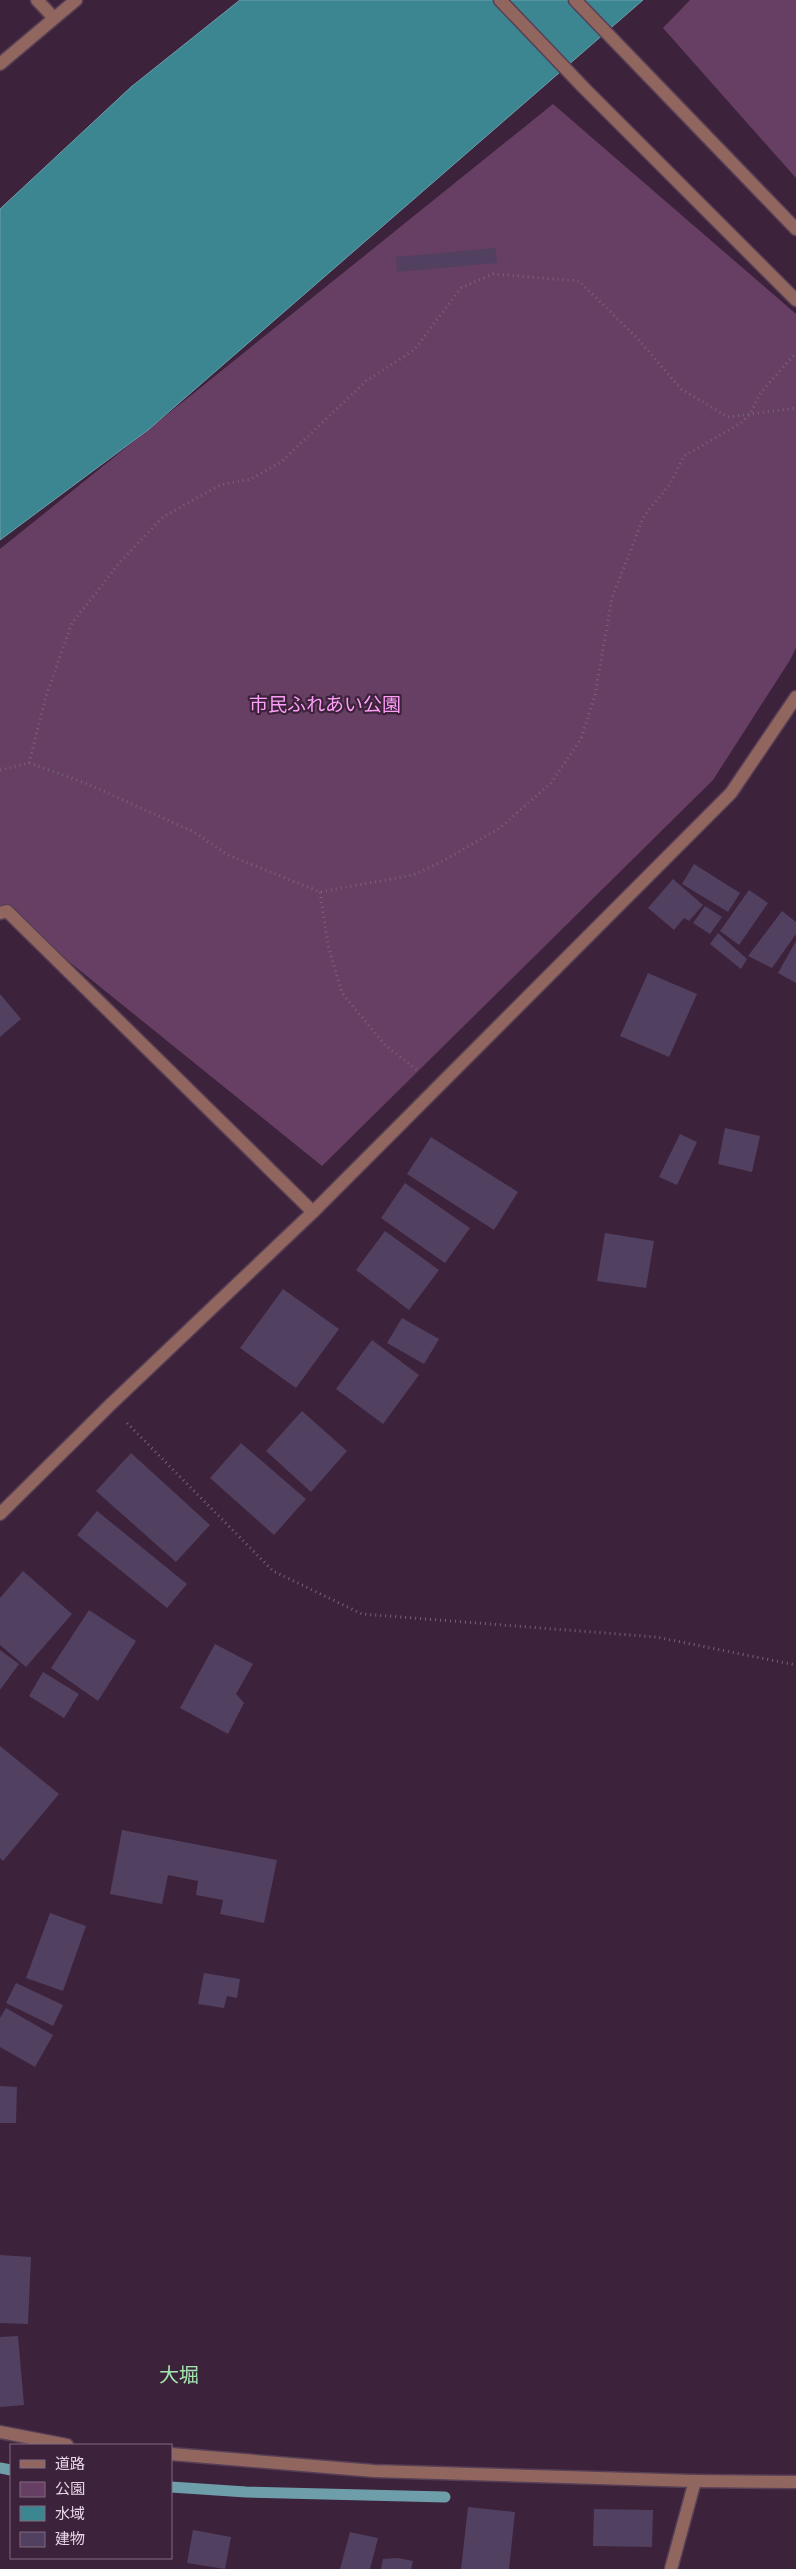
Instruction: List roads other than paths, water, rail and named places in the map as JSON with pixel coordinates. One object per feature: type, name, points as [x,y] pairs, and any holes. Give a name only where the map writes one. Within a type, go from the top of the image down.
[{"type":"street","points":[[37,0],[54,18]]},
{"type":"street","points":[[0,64],[76,0]]},
{"type":"street","points":[[500,0],[584,88],[796,300]]},
{"type":"street","points":[[575,0],[796,229]]},
{"type":"street","points":[[0,1514],[110,1405],[313,1212],[731,793],[796,697]]},
{"type":"street","points":[[0,912],[7,911],[313,1212]]},
{"type":"street","points":[[0,2432],[62,2444]]},
{"type":"street","points":[[172,2454],[374,2471],[695,2481],[796,2482]]},
{"type":"street","points":[[671,2569],[695,2481]]},
{"type":"water","points":[[240,0],[643,0],[148,430],[0,540],[0,209],[131,87]]},
{"type":"waterway","points":[[0,2468],[10,2470]]},
{"type":"waterway","points":[[172,2487],[246,2492],[445,2497]]},
{"type":"district","name":"大堀","points":[[179,2375]]},
{"type":"park label","name":"市民ふれあい公園","points":[[325,704]]}]
